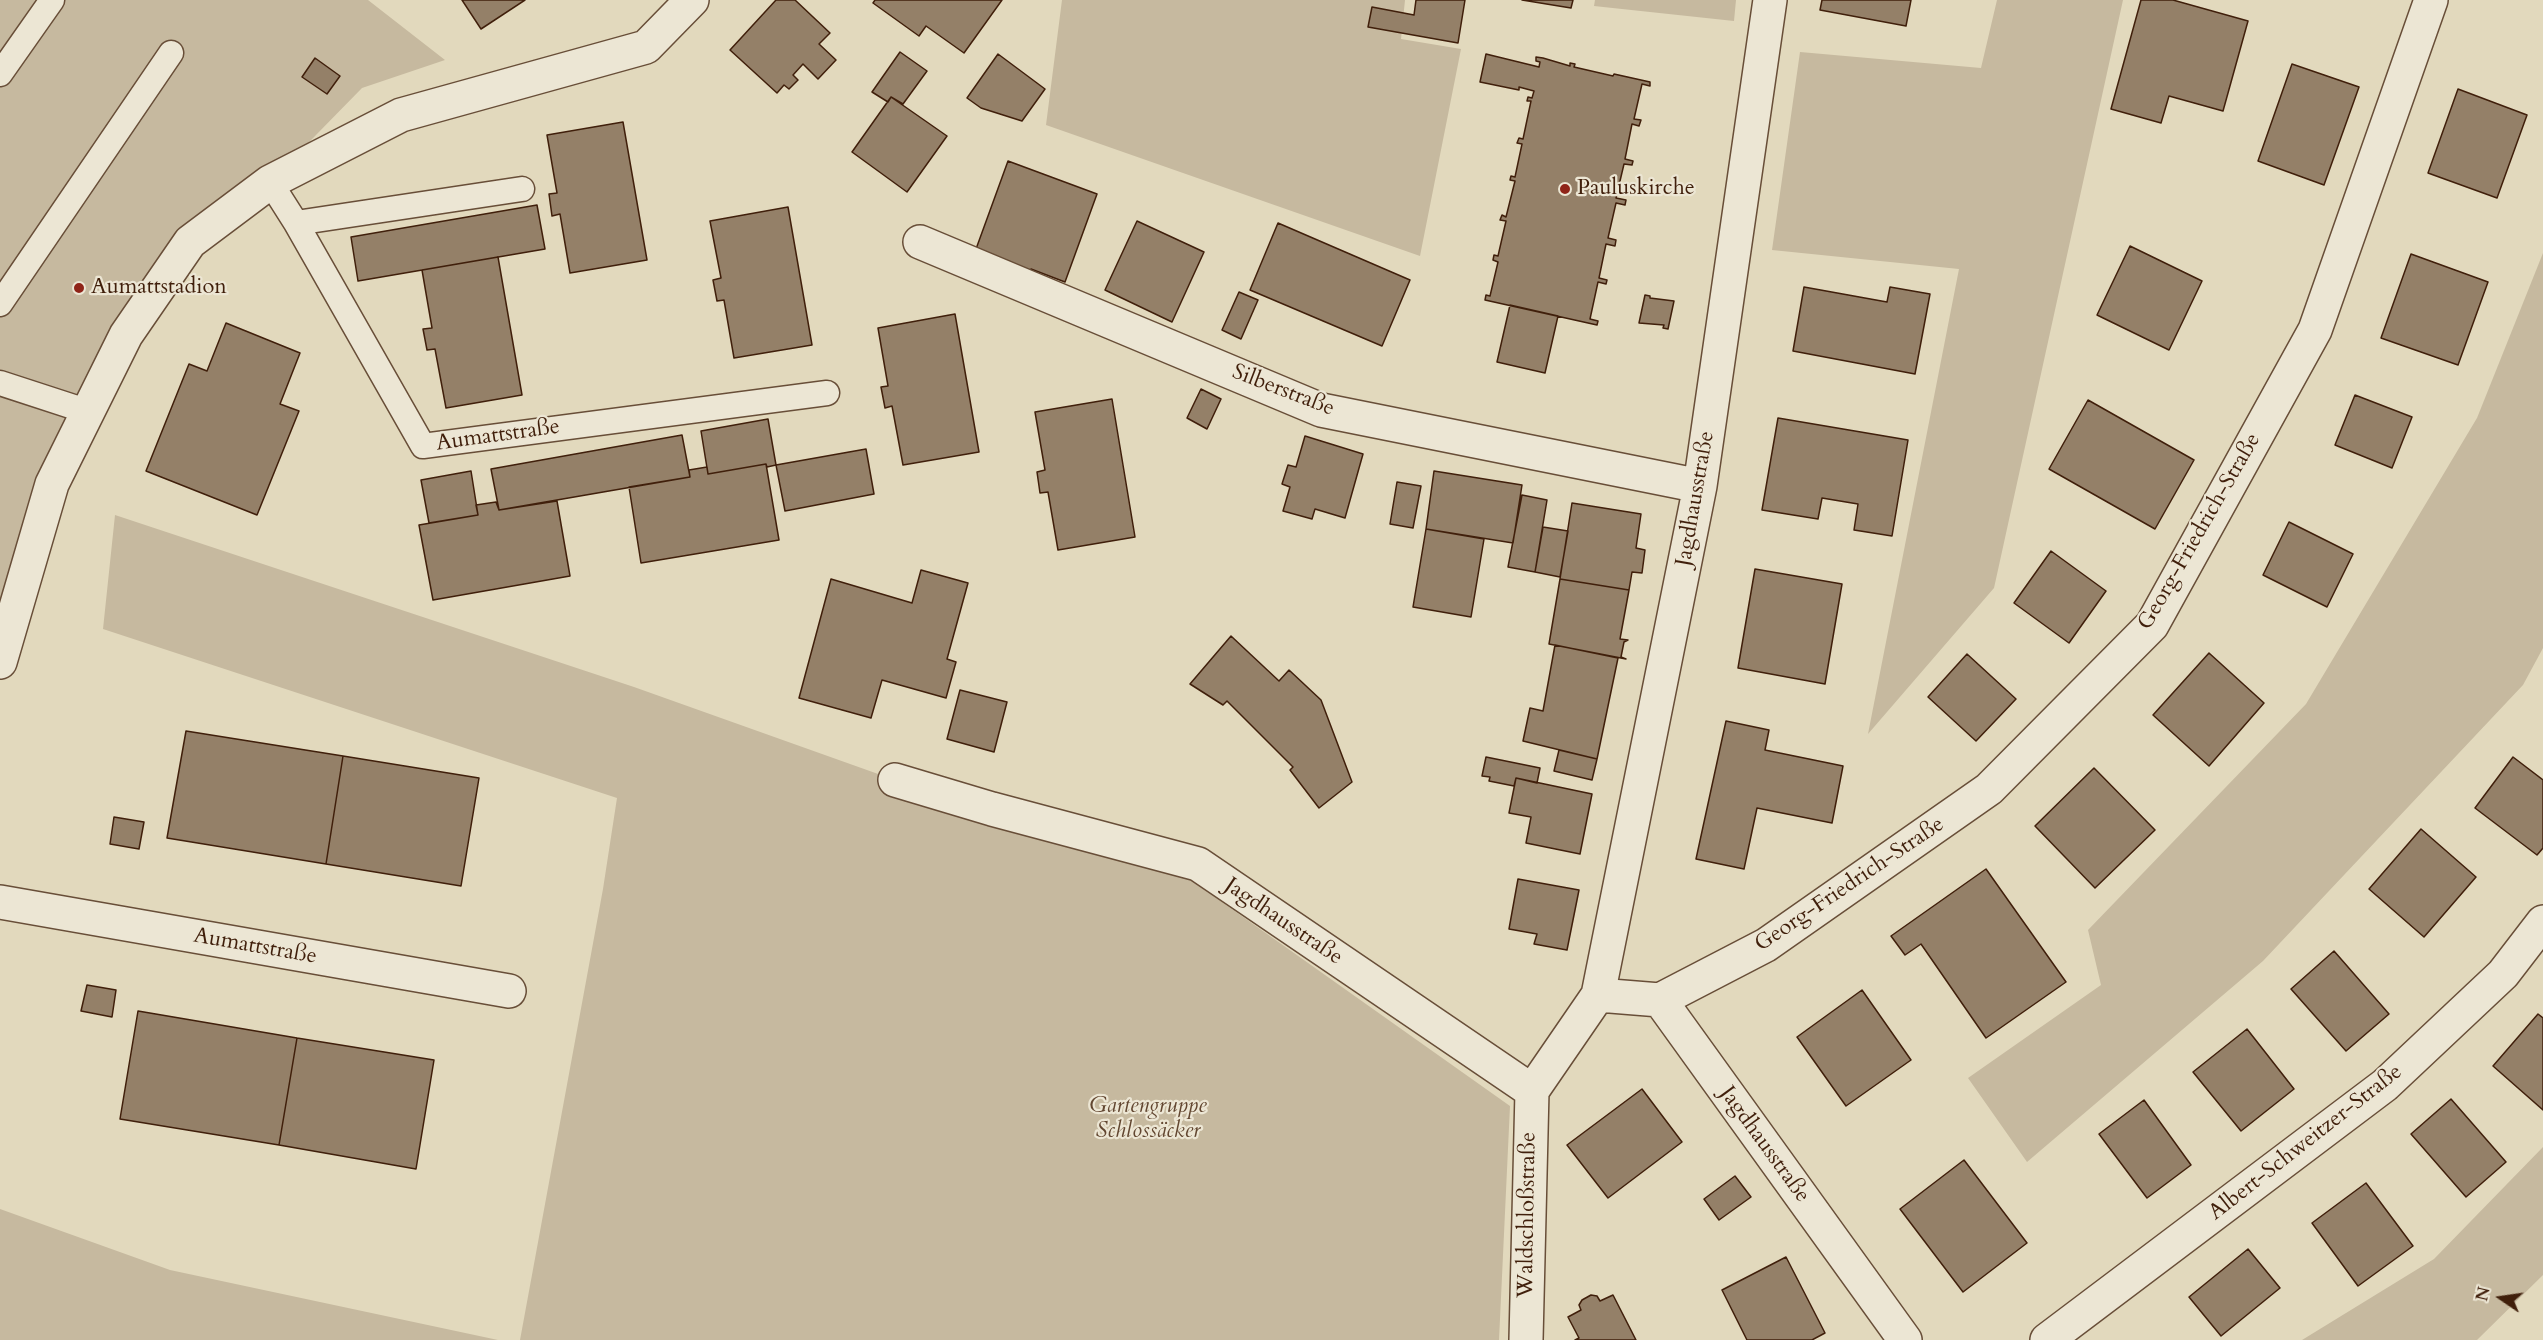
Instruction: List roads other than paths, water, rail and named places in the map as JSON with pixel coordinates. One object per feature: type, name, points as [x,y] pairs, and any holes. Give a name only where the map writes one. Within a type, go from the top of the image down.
[{"type":"street","points":[[0,662],[52,484],[86,411],[126,335],[190,242],[270,182],[401,115],[646,47],[692,0]]},
{"type":"street","name":"Jagdhausstraße","points":[[895,780],[992,809],[1198,864],[1532,1090],[1598,995],[1701,486],[1770,0]]},
{"type":"street","name":"Georg-Friedrich-Straße","points":[[1660,1000],[1766,945],[1989,789],[2152,625],[2315,330],[2431,0]]},
{"type":"street","name":"Silberstraße","points":[[920,242],[1321,410],[1701,486]]},
{"type":"street","name":"Aumattstraße","points":[[0,902],[509,991]]},
{"type":"street","name":"Albert-Schweitzer-Straße","points":[[2047,1340],[2385,1085],[2503,974],[2543,922]]},
{"type":"street","points":[[1598,995],[1660,1000]]},
{"type":"street","name":"Jagdhausstraße","points":[[1660,1000],[1905,1340]]},
{"type":"street","name":"Waldschloßstraße","points":[[1526,1340],[1532,1090]]},
{"type":"lane","points":[[0,74],[52,0]]},
{"type":"lane","points":[[0,304],[171,53]]},
{"type":"lane","name":"Aumattstraße","points":[[270,182],[296,223],[423,446],[827,393]]},
{"type":"lane","points":[[296,223],[522,189]]},
{"type":"lane","points":[[0,383],[86,411]]},
{"type":"place","name":"Pauluskirche","points":[[1565,189]]},
{"type":"place","name":"Aumattstadion","points":[[79,288]]},
{"type":"park label","name":"Gartengruppe Schlossäcker","points":[[1148,1120]]}]
